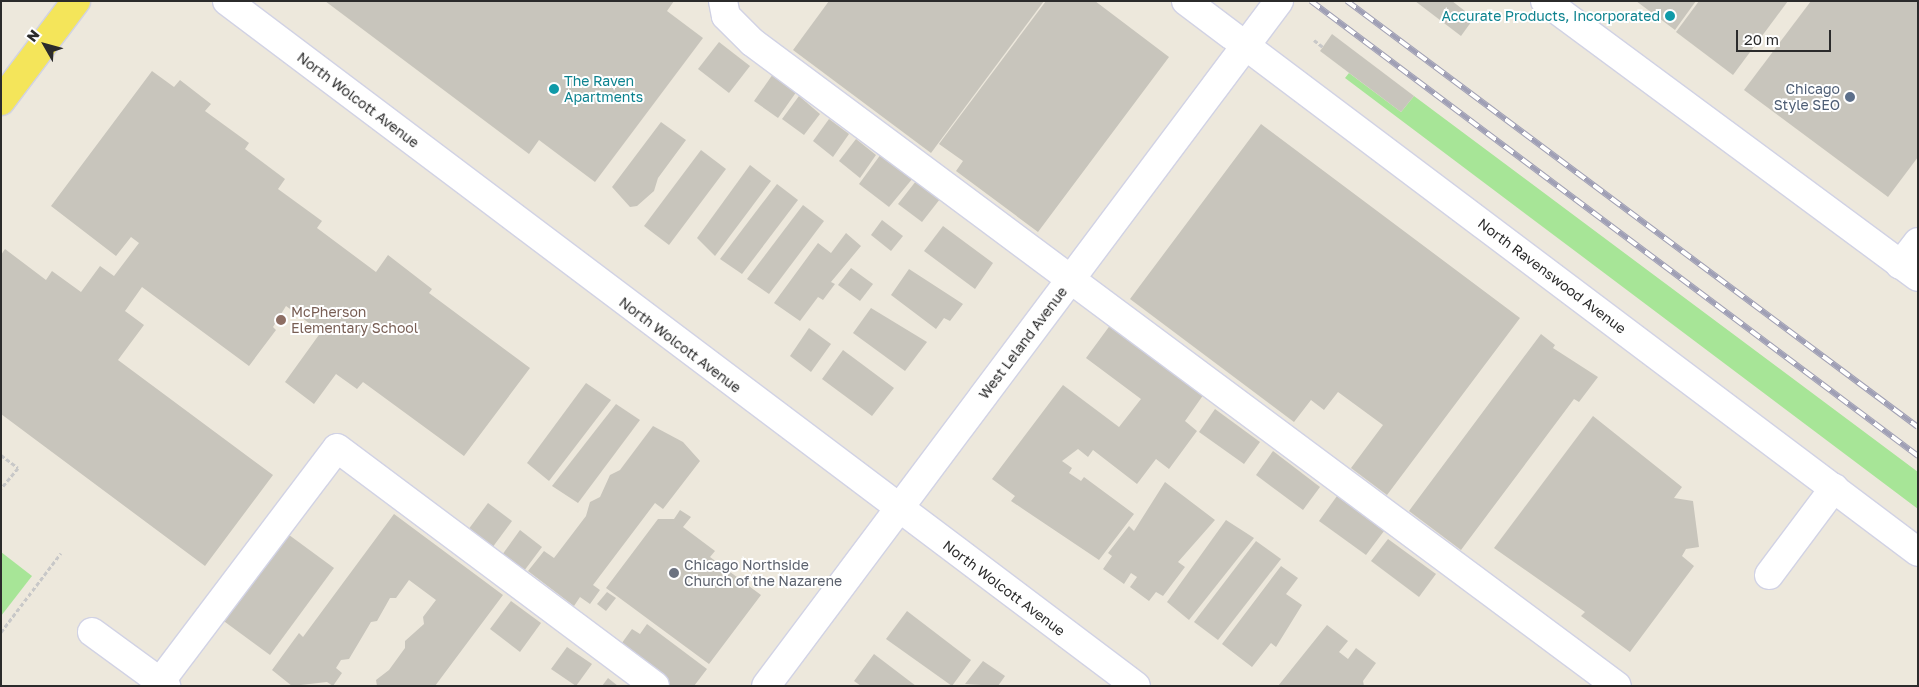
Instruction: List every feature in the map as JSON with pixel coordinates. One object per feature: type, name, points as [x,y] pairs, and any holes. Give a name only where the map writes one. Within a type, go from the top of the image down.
[{"type":"main road","points":[[1,101],[76,1]]},
{"type":"street","name":"North Wolcott Avenue","points":[[227,1],[898,510],[1136,686]]},
{"type":"street","points":[[723,1],[726,16],[752,42],[1617,686]]},
{"type":"street","name":"North Ravenswood Avenue","points":[[1186,1],[1918,552]]},
{"type":"street","name":"West Leland Avenue","points":[[766,686],[1279,1]]},
{"type":"street","points":[[1545,1],[1909,271],[1918,242]]},
{"type":"street","points":[[92,632],[163,684],[337,448],[655,686]]},
{"type":"street","points":[[1769,575],[1834,488]]},
{"type":"path","points":[[1314,40],[1323,47]]},
{"type":"path","points":[[1,455],[18,468],[1,488]]},
{"type":"path","points":[[1,632],[61,553]]},
{"type":"green space","points":[[1349,73],[1401,112],[1414,96],[1918,472],[1918,509],[1345,78]]},
{"type":"green space","points":[[1,552],[32,576],[1,616]]},
{"type":"building","name":"The Raven Apartments","points":[[325,1],[674,1],[667,11],[703,38],[595,182],[539,140],[529,154]]},
{"type":"building","points":[[829,1],[1044,1],[931,153],[793,50]]},
{"type":"building","points":[[1046,1],[1095,1],[1169,57],[1038,232],[956,171],[963,161],[939,144]]},
{"type":"building","points":[[1415,1],[1452,1],[1474,18],[1461,36]]},
{"type":"building","name":"Accurate Products, Incorporated","points":[[1636,1],[1696,1],[1675,30]]},
{"type":"building","points":[[1699,1],[1788,1],[1733,75],[1676,32]]},
{"type":"building","points":[[1811,1],[1918,1],[1918,157],[1888,197],[1744,90]]},
{"type":"building","points":[[1332,34],[1414,96],[1401,112],[1320,51]]},
{"type":"building","points":[[719,42],[750,66],[729,93],[698,69]]},
{"type":"building","points":[[152,71],[174,87],[180,80],[211,104],[205,111],[249,143],[245,149],[285,179],[278,189],[322,221],[317,228],[376,272],[388,255],[432,289],[429,293],[530,368],[464,456],[363,382],[357,389],[336,374],[314,404],[285,382],[321,332],[286,306],[273,327],[276,330],[249,366],[142,287],[125,311],[144,325],[118,360],[273,475],[205,566],[1,414],[1,255],[5,249],[46,280],[52,271],[81,292],[100,266],[114,276],[139,243],[131,237],[116,256],[51,206]]},
{"type":"building","points":[[773,74],[797,91],[778,118],[754,101]]},
{"type":"building","points":[[799,96],[820,114],[804,135],[782,119]]},
{"type":"building","points":[[829,119],[849,134],[833,157],[813,141]]},
{"type":"building","points":[[661,122],[686,140],[658,178],[654,191],[637,206],[630,207],[612,187]]},
{"type":"building","points":[[1261,124],[1520,318],[1387,495],[1351,468],[1383,425],[1338,392],[1324,410],[1311,400],[1294,422],[1130,299]]},
{"type":"building","points":[[856,139],[876,155],[860,178],[839,161]]},
{"type":"building","points":[[701,150],[726,169],[669,245],[644,226]]},
{"type":"building","points":[[881,154],[913,178],[889,207],[859,184]]},
{"type":"building","points":[[750,165],[771,181],[715,256],[697,238]]},
{"type":"building","points":[[916,181],[940,199],[922,222],[898,204]]},
{"type":"building","points":[[777,184],[798,200],[742,274],[720,259]]},
{"type":"building","points":[[803,205],[824,221],[769,294],[747,279]]},
{"type":"building","points":[[882,220],[903,236],[891,251],[871,235]]},
{"type":"building","points":[[943,226],[993,263],[975,289],[924,251]]},
{"type":"building","points":[[846,233],[861,246],[831,282],[835,284],[823,300],[818,297],[800,321],[774,303],[818,243],[831,253]]},
{"type":"building","points":[[851,268],[873,284],[860,301],[838,285]]},
{"type":"building","points":[[909,269],[963,304],[950,321],[944,318],[936,329],[891,295]]},
{"type":"building","points":[[871,308],[927,342],[905,371],[853,333]]},
{"type":"building","points":[[1111,324],[1204,394],[1185,421],[1197,431],[1169,469],[1156,459],[1137,484],[1093,450],[1088,457],[1078,449],[1062,461],[1072,468],[1069,473],[1081,481],[1084,477],[1134,514],[1099,560],[1011,501],[1015,496],[992,479],[1063,385],[1119,427],[1141,399],[1086,358]]},
{"type":"building","points":[[809,328],[831,344],[811,372],[790,356]]},
{"type":"building","points":[[1541,334],[1555,345],[1553,348],[1598,377],[1579,402],[1574,399],[1461,550],[1409,511]]},
{"type":"building","points":[[843,350],[894,388],[872,416],[822,379]]},
{"type":"building","points":[[586,383],[611,400],[549,481],[527,463]]},
{"type":"building","points":[[616,404],[640,420],[578,503],[552,486]]},
{"type":"building","points":[[1215,409],[1260,442],[1244,464],[1199,432]]},
{"type":"building","points":[[1593,416],[1682,487],[1674,498],[1693,501],[1699,547],[1686,549],[1682,556],[1694,566],[1630,652],[1581,616],[1585,612],[1494,548]]},
{"type":"building","points":[[653,426],[683,442],[700,461],[663,509],[655,503],[593,585],[600,590],[590,604],[580,597],[574,606],[528,571],[544,551],[554,558],[586,516],[590,502],[600,497],[610,475],[620,470]]},
{"type":"building","points":[[1273,451],[1320,487],[1303,510],[1256,475]]},
{"type":"building","points":[[1165,482],[1215,520],[1178,562],[1185,567],[1163,596],[1156,592],[1149,601],[1130,587],[1137,577],[1131,573],[1124,584],[1103,569],[1112,556],[1108,553],[1129,526],[1134,531]]},
{"type":"building","points":[[1337,496],[1384,531],[1366,555],[1319,521]]},
{"type":"building","points":[[488,503],[512,521],[492,548],[468,530]]},
{"type":"building","name":"Chicago Northside Church of the Nazarene","points":[[680,510],[691,517],[683,527],[715,551],[710,557],[761,595],[709,664],[606,588],[658,519],[674,519]]},
{"type":"building","points":[[394,514],[503,595],[435,686],[377,686],[376,680],[389,670],[405,648],[405,641],[424,624],[423,617],[436,600],[409,580],[396,598],[390,598],[377,621],[371,622],[349,659],[341,660],[336,668],[342,673],[333,686],[327,682],[292,686],[272,670],[299,633],[303,637]]},
{"type":"building","points":[[1226,520],[1254,538],[1189,620],[1167,602]]},
{"type":"building","points":[[520,530],[542,547],[524,571],[502,555]]},
{"type":"building","points":[[285,532],[334,568],[270,655],[221,619]]},
{"type":"building","points":[[1388,539],[1436,574],[1419,597],[1371,561]]},
{"type":"building","points":[[1256,541],[1281,559],[1218,640],[1194,622]]},
{"type":"building","points":[[1281,566],[1298,578],[1286,594],[1302,605],[1276,647],[1271,643],[1252,667],[1222,644]]},
{"type":"building","points":[[607,592],[616,598],[606,611],[597,604]]},
{"type":"building","points":[[511,601],[541,623],[520,652],[490,629]]},
{"type":"building","points":[[907,611],[971,660],[952,686],[886,639]]},
{"type":"building","points":[[647,624],[707,669],[694,686],[671,686],[619,647],[632,629],[640,634]]},
{"type":"building","points":[[1327,625],[1348,641],[1339,652],[1348,659],[1356,648],[1376,663],[1363,681],[1364,686],[1278,686]]},
{"type":"building","points":[[567,647],[592,664],[576,686],[551,669]]},
{"type":"building","points":[[874,654],[916,686],[861,686],[854,681]]},
{"type":"building","points":[[983,661],[1005,676],[998,686],[965,684]]},
{"type":"building","points":[[608,678],[618,686],[602,686]]},
{"type":"railway","points":[[1311,1],[1918,456]]},
{"type":"railway","points":[[1347,1],[1918,427]]},
{"type":"place","name":"Accurate Products, Incorporated","points":[[1670,16]]},
{"type":"place","name":"The Raven Apartments","points":[[554,89]]},
{"type":"place","name":"Chicago Style SEO","points":[[1850,97]]},
{"type":"place","name":"McPherson Elementary School","points":[[281,320]]},
{"type":"place","name":"Chicago Northside Church of the Nazarene","points":[[674,573]]}]
